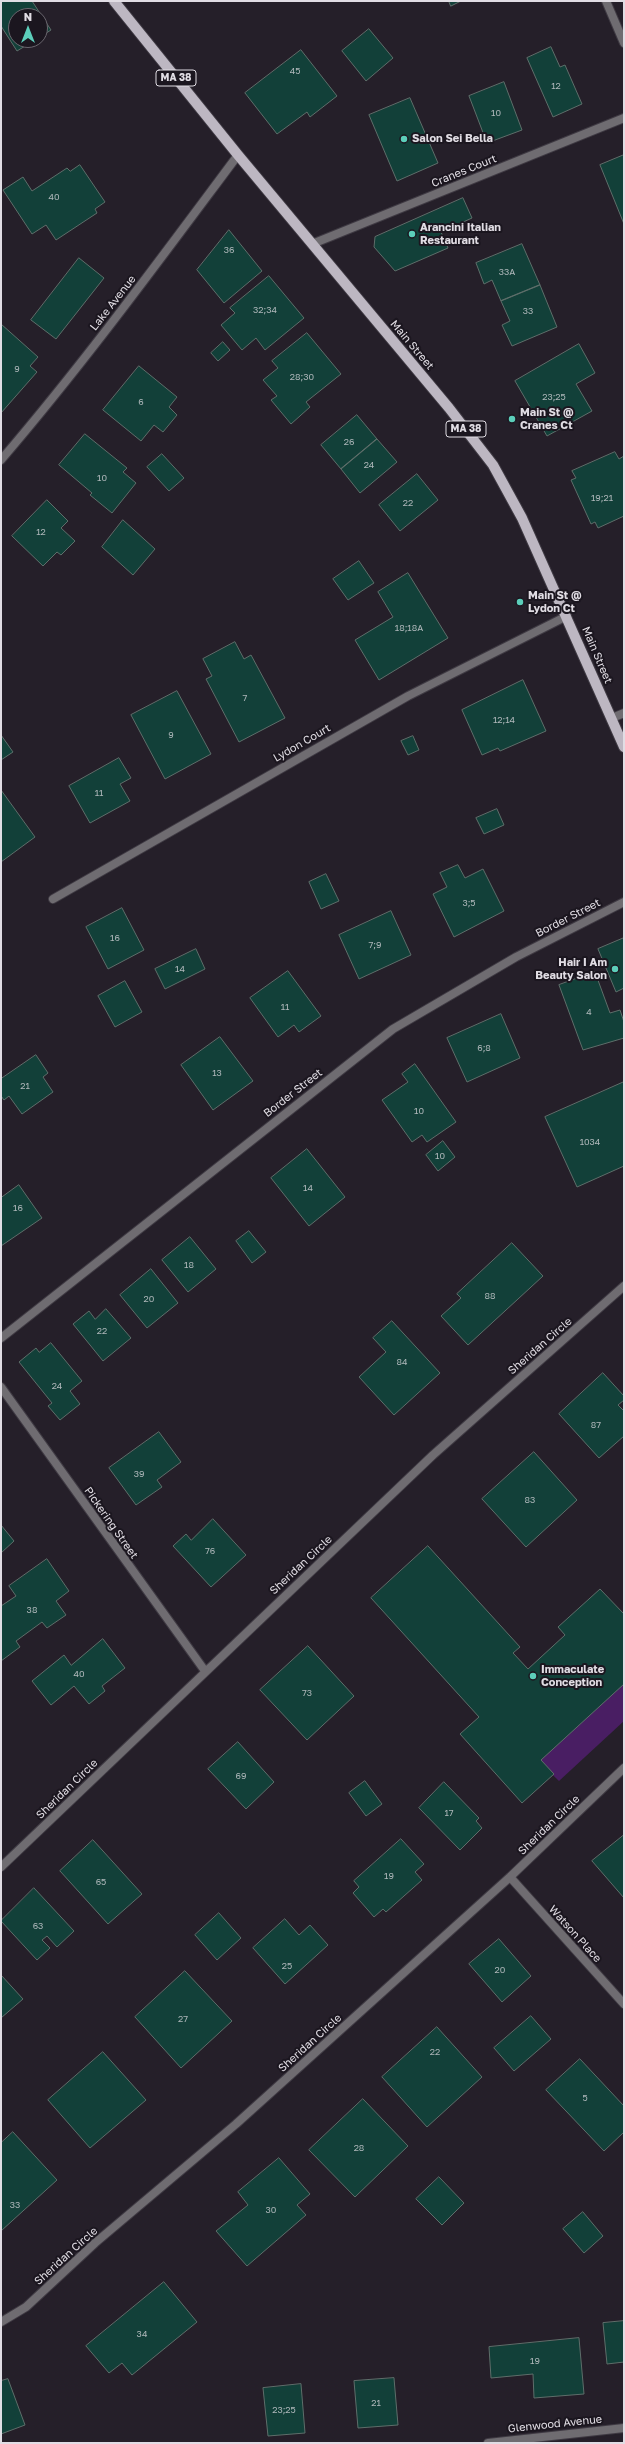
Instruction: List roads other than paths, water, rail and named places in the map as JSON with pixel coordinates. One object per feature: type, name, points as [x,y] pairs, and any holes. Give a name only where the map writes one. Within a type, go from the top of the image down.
[{"type":"main road","name":"Main Street","points":[[114,1],[238,155],[444,402],[492,465],[522,518],[568,616],[624,747]]},
{"type":"street","points":[[606,1],[624,43]]},
{"type":"street","name":"Cranes Court","points":[[312,244],[624,118]]},
{"type":"street","name":"Lake Avenue","points":[[1,460],[38,417],[149,275],[238,155]]},
{"type":"street","name":"Lydon Court","points":[[53,900],[401,700],[568,616]]},
{"type":"street","points":[[612,718],[624,713]]},
{"type":"street","name":"Border Street","points":[[1,1338],[393,1029],[516,957],[624,902]]},
{"type":"street","name":"Sheridan Circle","points":[[1,1867],[433,1455],[624,1286]]},
{"type":"street","name":"Pickering Street","points":[[1,1387],[205,1671]]},
{"type":"street","name":"Sheridan Circle","points":[[1,2322],[26,2307],[95,2243],[236,2124],[510,1877],[624,1768]]},
{"type":"street","name":"Watson Place","points":[[510,1877],[624,2004]]},
{"type":"street","name":"Glenwood Avenue","points":[[488,2443],[624,2428]]},
{"type":"place","name":"Salon Sei Bella","points":[[404,139]]},
{"type":"place","name":"Arancini Italian Restaurant","points":[[412,234]]},
{"type":"place","name":"Main St @ Cranes Ct","points":[[512,419]]},
{"type":"place","name":"Main St @ Lydon Ct","points":[[520,602]]},
{"type":"place","name":"Hair I Am Beauty Salon","points":[[615,969]]},
{"type":"place","name":"Immaculate Conception","points":[[533,1676]]}]
